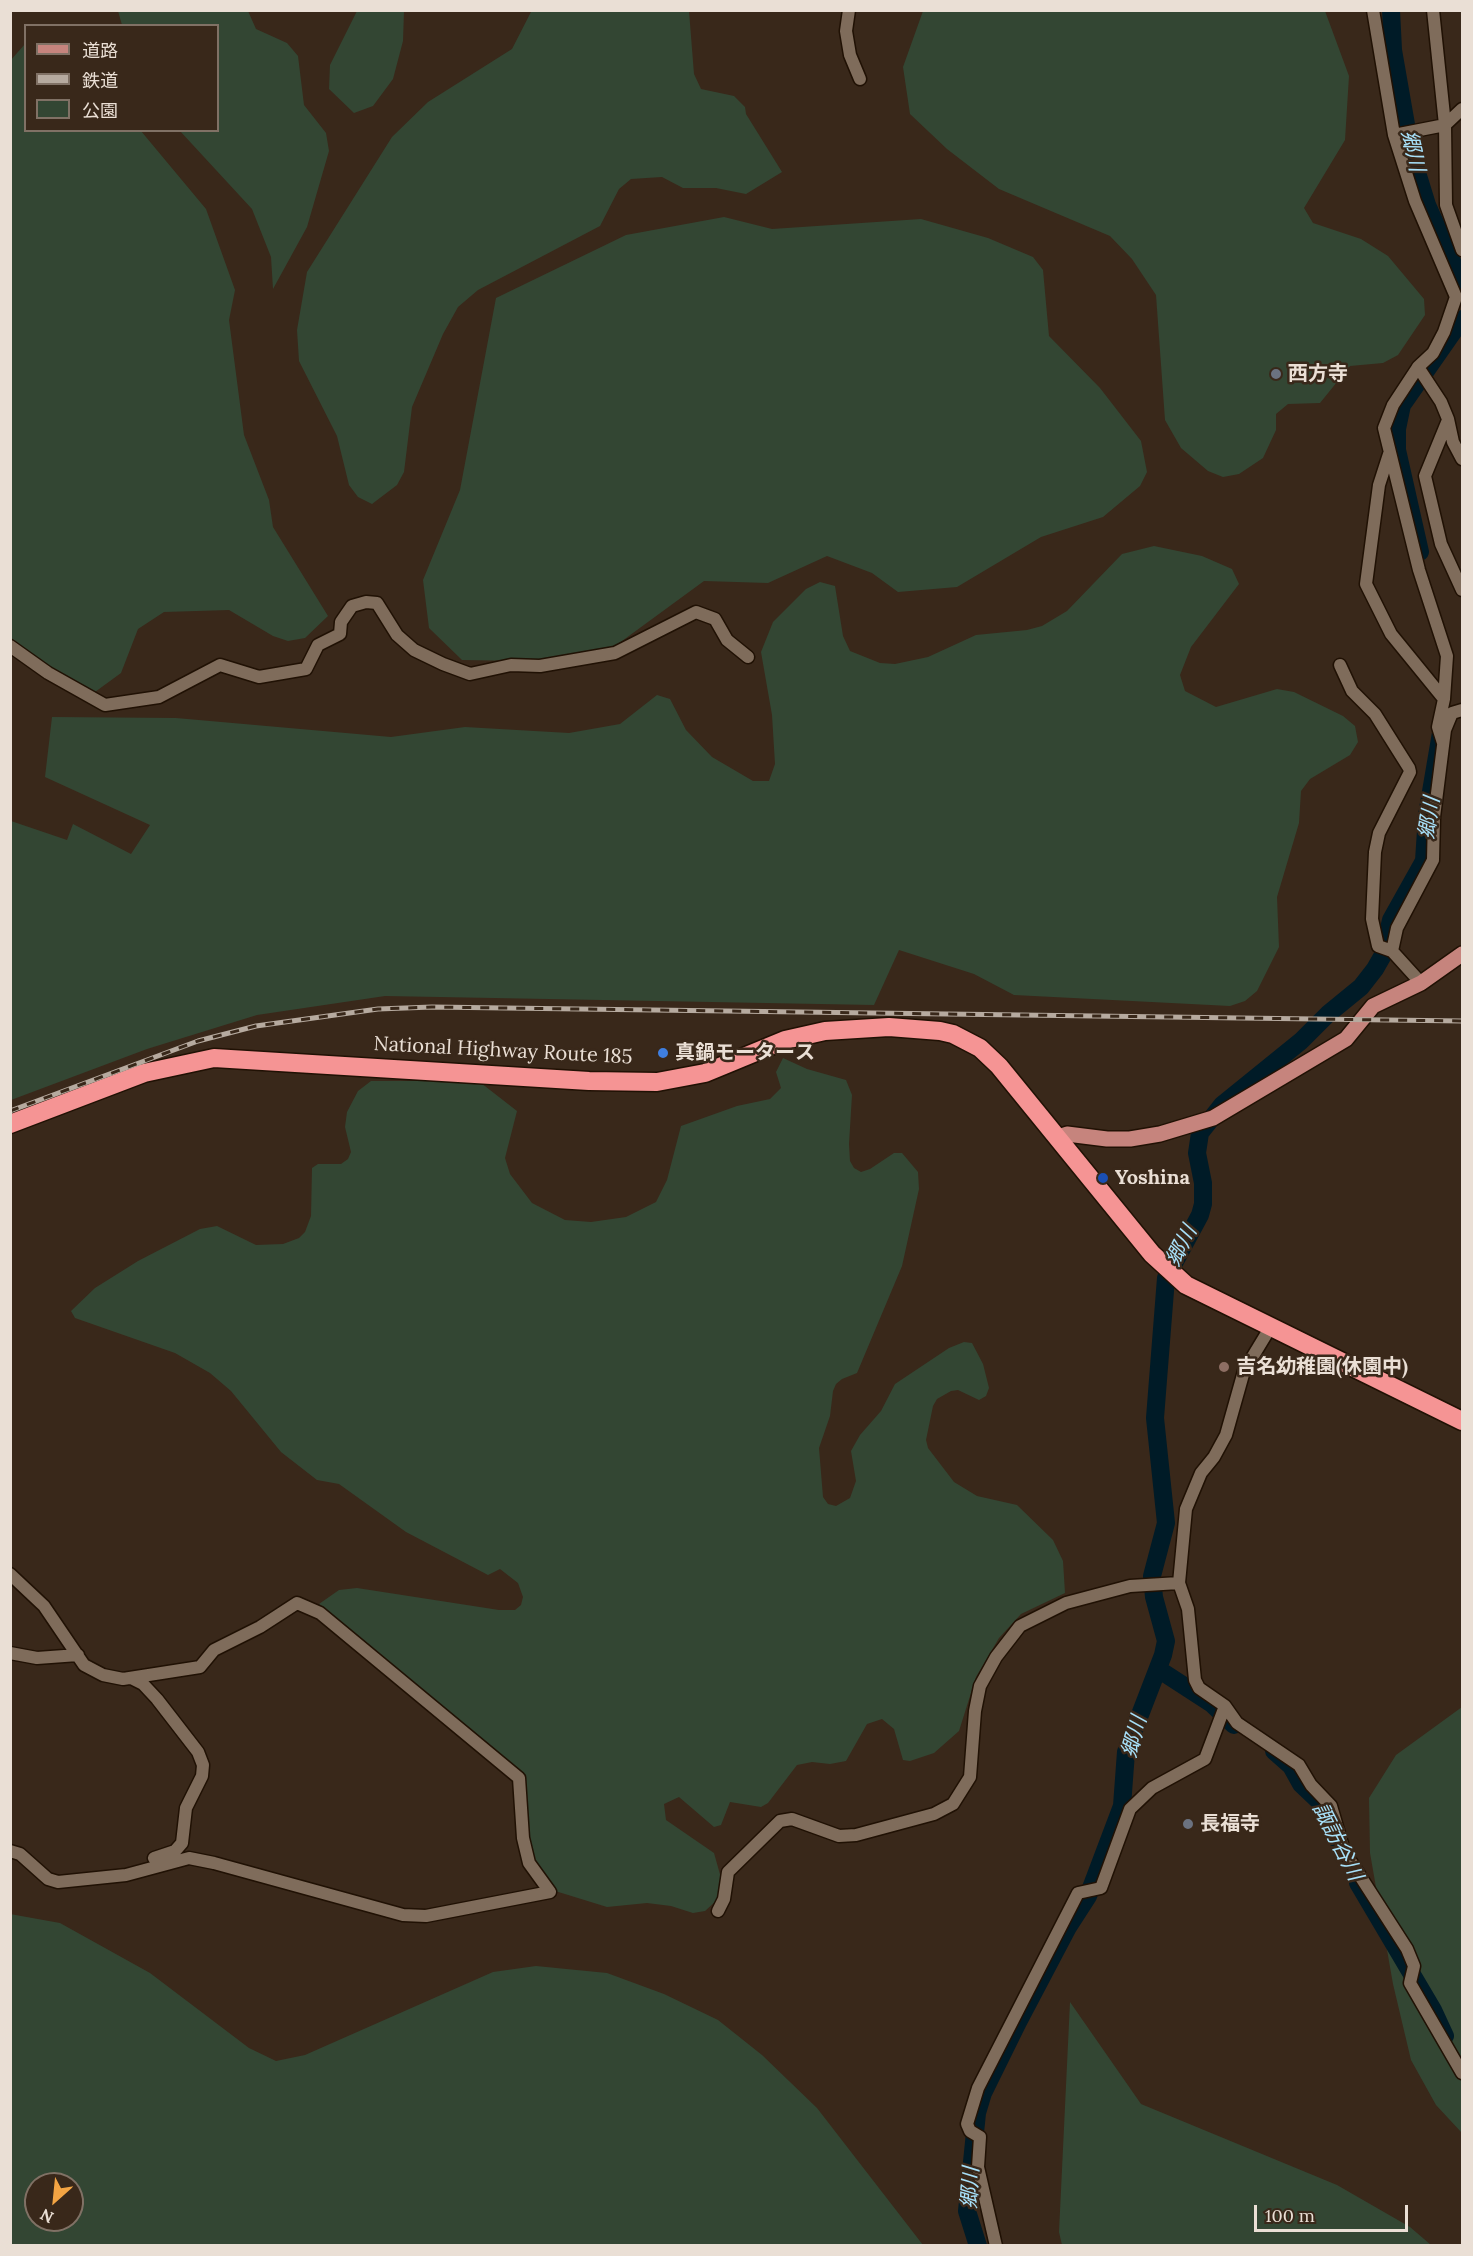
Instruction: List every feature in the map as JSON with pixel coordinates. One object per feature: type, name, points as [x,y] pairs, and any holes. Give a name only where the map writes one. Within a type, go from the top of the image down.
[{"type":"highway","name":"National Highway Route 185","points":[[10,1124],[144,1072],[214,1058],[657,1082],[705,1073],[804,1035],[825,1031],[889,1027],[940,1031],[952,1034],[980,1048],[999,1066],[1163,1266],[1179,1280],[1202,1295],[1462,1421]]},
{"type":"main road","points":[[1058,1137],[1067,1134],[1107,1139],[1130,1138],[1160,1134],[1207,1119],[1346,1039],[1373,1006],[1421,983],[1462,954]]},
{"type":"street","points":[[849,10],[846,30],[850,55],[860,79]]},
{"type":"street","points":[[1373,10],[1396,135],[1415,201],[1460,299],[1432,353],[1394,405],[1384,428],[1419,570],[1447,656],[1434,816],[1433,860],[1387,949]]},
{"type":"street","points":[[1433,10],[1445,125],[1446,205],[1462,250]]},
{"type":"street","points":[[1396,135],[1445,125],[1462,109]]},
{"type":"street","points":[[1419,368],[1448,419],[1453,442],[1462,459]]},
{"type":"street","points":[[1448,419],[1425,476],[1441,544],[1462,590]]},
{"type":"street","points":[[1389,454],[1379,484],[1366,584],[1391,634],[1444,699]]},
{"type":"street","points":[[10,646],[48,673],[105,705],[159,697],[220,665],[259,678],[306,669],[318,645],[340,634],[341,622],[352,606],[366,602],[377,603],[397,635],[414,650],[471,674],[511,664],[540,666],[615,653],[696,612],[714,620],[728,640],[748,657]]},
{"type":"street","points":[[1340,665],[1352,691],[1375,714],[1409,768],[1410,772],[1379,833],[1375,852],[1372,919],[1378,946],[1387,949],[1421,983]]},
{"type":"street","points":[[1441,738],[1452,713],[1462,710]]},
{"type":"street","points":[[1270,1328],[1244,1371],[1226,1435],[1201,1473],[1186,1509],[1179,1583],[1188,1610],[1195,1680],[1199,1688],[1224,1712],[1299,1765],[1311,1785],[1331,1806],[1344,1851],[1407,1949],[1414,1966],[1410,1983],[1440,2039],[1462,2073]]},
{"type":"street","points":[[10,1574],[44,1606],[84,1665],[103,1675],[133,1678],[200,1667],[214,1650],[260,1627],[293,1604],[302,1603],[320,1613],[519,1778],[523,1838],[529,1863],[549,1893],[426,1916],[403,1915],[189,1858],[126,1875],[58,1882],[48,1879],[20,1854],[10,1851]]},
{"type":"street","points":[[718,1911],[724,1899],[728,1872],[780,1821],[792,1819],[839,1836],[856,1835],[934,1814],[953,1804],[970,1777],[975,1711],[980,1686],[1010,1637],[1020,1626],[1066,1604],[1130,1586],[1146,1584],[1160,1586],[1179,1583]]},
{"type":"street","points":[[10,1653],[37,1658],[78,1655]]},
{"type":"street","points":[[133,1678],[157,1698],[198,1752],[202,1765],[202,1776],[186,1808],[182,1843],[174,1851],[152,1859],[150,1869]]},
{"type":"street","points":[[996,2246],[978,2167],[980,2137],[973,2133],[967,2124],[982,2080],[1078,1893],[1101,1888],[1134,1804],[1152,1788],[1205,1760],[1224,1712]]},
{"type":"green space","points":[[532,10],[689,11],[694,74],[701,89],[734,96],[745,107],[746,114],[782,172],[746,194],[716,188],[683,188],[662,177],[631,179],[619,189],[600,226],[478,290],[458,307],[443,334],[412,407],[404,472],[397,485],[372,504],[358,497],[349,485],[337,436],[299,361],[297,330],[307,272],[392,137],[428,102],[512,49]]},
{"type":"green space","points":[[118,11],[248,11],[256,29],[287,43],[298,56],[304,105],[326,133],[329,151],[307,227],[273,289],[271,257],[252,209],[181,132],[219,132],[219,24],[122,24]]},
{"type":"green space","points":[[357,11],[404,11],[403,41],[393,79],[373,106],[354,113],[329,89],[330,65]]},
{"type":"green space","points":[[923,11],[1325,11],[1349,76],[1345,140],[1304,208],[1313,223],[1361,239],[1388,256],[1424,299],[1425,315],[1398,355],[1383,363],[1350,366],[1320,403],[1288,404],[1276,414],[1276,430],[1263,458],[1239,474],[1223,477],[1208,471],[1181,448],[1165,420],[1156,295],[1132,259],[1110,236],[999,189],[947,149],[910,114],[903,67]]},
{"type":"green space","points":[[24,45],[24,132],[142,132],[206,209],[235,290],[229,320],[244,435],[269,500],[273,527],[328,616],[305,638],[288,641],[273,636],[229,610],[164,612],[138,629],[121,673],[95,692],[25,653],[11,640],[10,61]]},
{"type":"green space","points":[[724,217],[772,229],[921,219],[988,238],[1033,257],[1043,270],[1049,336],[1100,388],[1141,441],[1147,472],[1140,486],[1103,517],[1041,537],[957,587],[898,592],[872,573],[827,556],[768,583],[704,581],[607,652],[525,661],[462,660],[429,628],[423,580],[460,490],[496,298],[626,235]]},
{"type":"green space","points":[[1154,546],[1202,556],[1232,569],[1239,584],[1191,647],[1180,675],[1185,691],[1216,707],[1277,689],[1294,692],[1343,716],[1355,726],[1358,742],[1350,755],[1310,779],[1301,791],[1299,823],[1277,897],[1279,947],[1257,991],[1245,1001],[1230,1006],[1014,995],[974,974],[899,950],[874,1005],[385,996],[257,1015],[147,1049],[11,1100],[11,821],[67,840],[73,824],[131,854],[150,825],[45,777],[52,717],[176,718],[391,737],[465,727],[569,733],[620,724],[657,695],[670,699],[686,730],[712,757],[753,781],[769,781],[775,764],[772,715],[761,652],[773,622],[806,589],[820,582],[835,586],[843,636],[850,651],[880,663],[895,664],[928,657],[976,635],[1027,630],[1042,626],[1067,611],[1122,554]]},
{"type":"green space","points":[[783,1058],[807,1069],[846,1080],[852,1095],[849,1144],[850,1161],[854,1168],[861,1172],[870,1169],[894,1153],[902,1153],[918,1172],[919,1189],[902,1266],[857,1373],[842,1379],[833,1391],[830,1416],[819,1448],[823,1497],[828,1504],[836,1506],[850,1498],[856,1481],[851,1451],[860,1435],[881,1411],[895,1384],[949,1348],[964,1342],[972,1343],[983,1364],[989,1388],[986,1396],[979,1400],[958,1390],[951,1391],[937,1399],[933,1406],[926,1440],[928,1448],[954,1482],[977,1496],[1017,1505],[1053,1540],[1063,1561],[1065,1593],[1021,1614],[999,1638],[976,1677],[959,1731],[934,1753],[910,1761],[903,1760],[894,1729],[882,1719],[867,1724],[846,1761],[797,1765],[768,1803],[761,1807],[730,1802],[721,1825],[714,1827],[679,1797],[664,1804],[666,1820],[714,1853],[723,1885],[717,1900],[705,1911],[693,1913],[671,1906],[647,1903],[607,1907],[552,1890],[530,1857],[510,1765],[319,1604],[339,1590],[357,1588],[499,1610],[515,1610],[521,1605],[523,1597],[518,1583],[500,1569],[488,1575],[406,1532],[339,1484],[317,1480],[281,1452],[231,1391],[210,1373],[175,1353],[75,1318],[71,1311],[95,1288],[138,1261],[200,1229],[217,1226],[256,1245],[283,1244],[299,1238],[305,1232],[311,1216],[312,1168],[318,1164],[341,1164],[348,1159],[351,1152],[345,1127],[347,1112],[358,1091],[371,1081],[472,1081],[481,1083],[517,1111],[505,1158],[510,1174],[532,1203],[565,1220],[591,1222],[626,1217],[656,1202],[667,1180],[681,1126],[737,1106],[770,1099],[781,1088],[776,1072]]},
{"type":"green space","points":[[1462,1707],[1462,2133],[1436,2105],[1411,2060],[1393,1984],[1370,1853],[1369,1798],[1396,1755]]},
{"type":"green space","points":[[10,1914],[60,1923],[150,1973],[249,2048],[276,2061],[305,2055],[493,1972],[536,1966],[607,1973],[664,1994],[718,2020],[762,2055],[817,2108],[923,2245],[11,2245]]},
{"type":"green space","points":[[1070,2002],[1141,2104],[1337,2185],[1410,2227],[1431,2245],[1062,2245],[1059,2232]]},
{"type":"waterway","name":"郷川","points":[[1391,10],[1393,50],[1411,153],[1427,205],[1462,284]]},
{"type":"waterway","name":"郷川","points":[[1420,552],[1397,450],[1397,429],[1402,405],[1462,319]]},
{"type":"waterway","name":"郷川","points":[[978,2246],[967,2211],[977,2113],[983,2093],[1068,1927],[1088,1896],[1122,1806],[1126,1752],[1163,1655],[1166,1641],[1154,1597],[1152,1576],[1166,1523],[1155,1418],[1166,1278],[1200,1215],[1203,1204],[1203,1183],[1197,1153],[1200,1133],[1222,1105],[1301,1041],[1328,1014],[1361,987],[1375,969],[1383,955],[1391,920],[1424,861],[1427,815],[1442,727]]},
{"type":"waterway","name":"諏訪谷川","points":[[1158,1669],[1212,1704],[1234,1725]]},
{"type":"waterway","name":"諏訪谷川","points":[[1274,1751],[1291,1766],[1301,1784],[1322,1804],[1334,1837]]},
{"type":"waterway","name":"諏訪谷川","points":[[1358,1883],[1433,2010],[1445,2036]]},
{"type":"railway","points":[[10,1111],[198,1041],[256,1026],[378,1009],[432,1007],[1462,1021]]},
{"type":"place","name":"西方寺","points":[[1276,374]]},
{"type":"place","name":"真鍋モータース","points":[[663,1053]]},
{"type":"place","name":"Yoshina","points":[[1103,1178]]},
{"type":"place","name":"吉名幼稚園(休園中)","points":[[1224,1367]]},
{"type":"place","name":"長福寺","points":[[1188,1824]]}]
